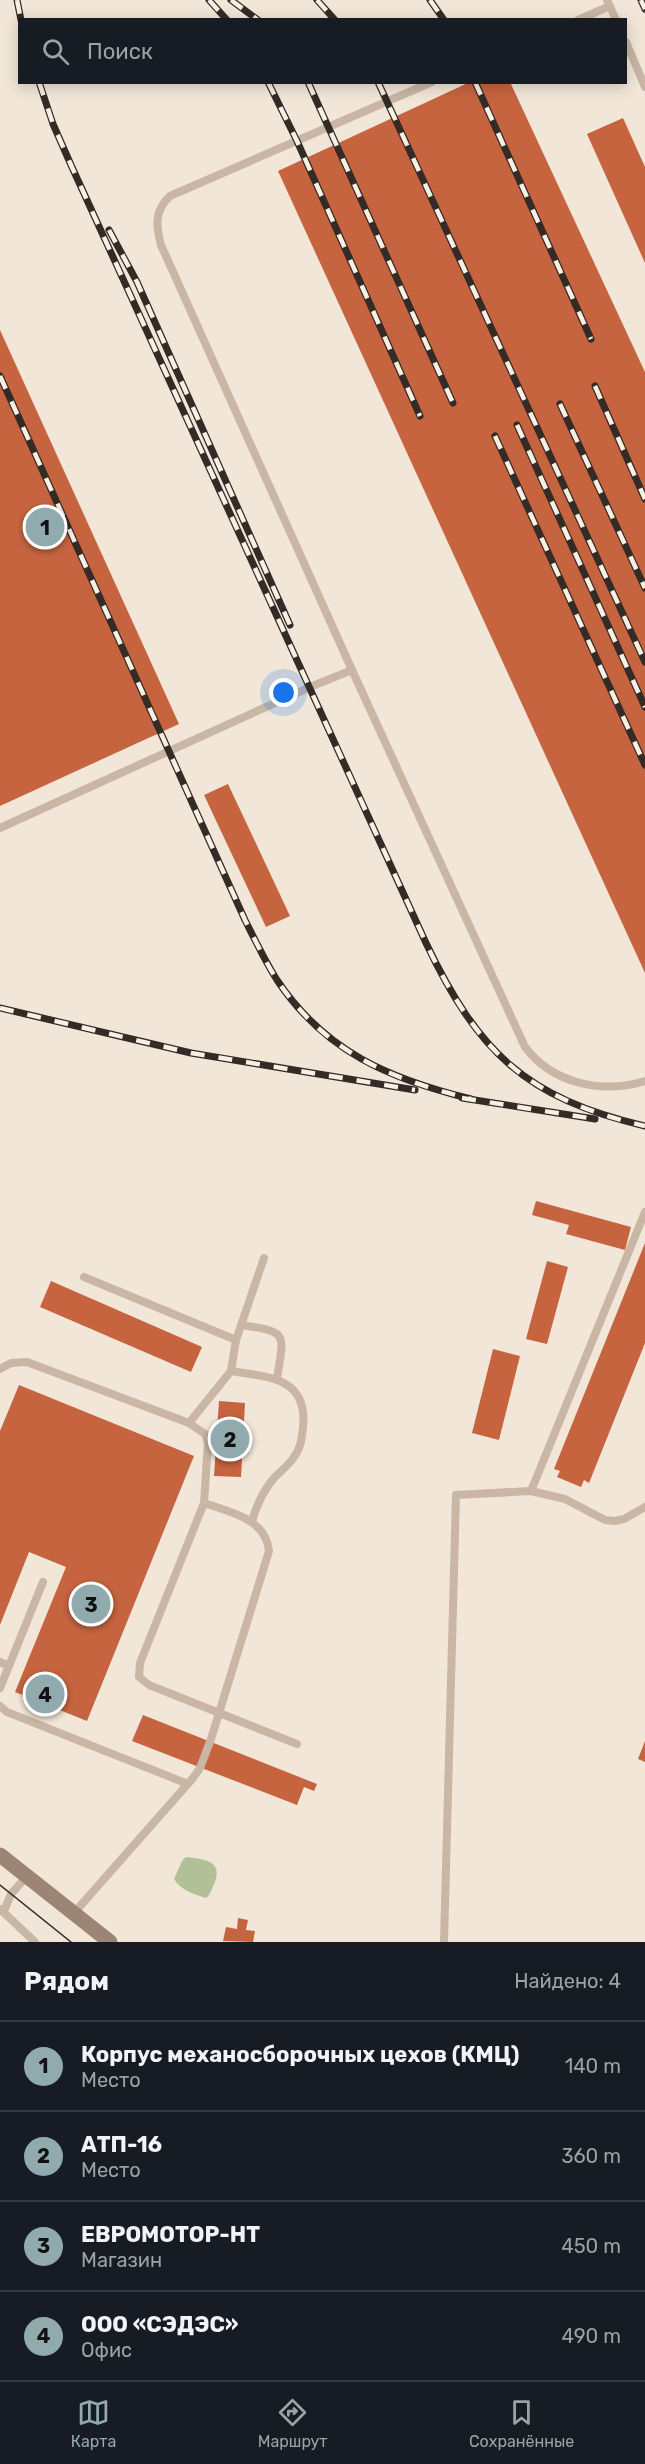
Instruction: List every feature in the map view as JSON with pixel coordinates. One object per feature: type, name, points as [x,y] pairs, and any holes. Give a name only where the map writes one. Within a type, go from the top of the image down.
[{"type":"main road","points":[[0,1855],[110,1942]]},
{"type":"lane","points":[[582,18],[608,3],[615,18]]},
{"type":"lane","points":[[627,44],[645,87]]},
{"type":"lane","points":[[427,84],[181,190],[163,203],[156,220],[162,245],[352,670],[525,1047],[544,1066],[573,1082],[600,1086],[633,1085],[645,1081]]},
{"type":"lane","points":[[0,828],[352,670]]},
{"type":"lane","points":[[531,1491],[645,1212]]},
{"type":"lane","points":[[189,1423],[231,1371],[236,1340],[264,1258]]},
{"type":"lane","points":[[84,1277],[236,1340]]},
{"type":"lane","points":[[241,1325],[270,1329],[281,1337],[277,1379]]},
{"type":"lane","points":[[0,1369],[19,1361],[27,1362],[189,1423],[206,1434],[208,1442],[204,1503],[138,1671],[139,1677],[149,1685],[297,1744]]},
{"type":"lane","points":[[231,1371],[277,1379],[290,1385],[302,1405],[304,1417],[300,1446],[295,1457],[263,1493],[252,1521]]},
{"type":"lane","points":[[444,1942],[456,1495],[531,1491],[565,1499],[605,1520],[624,1519],[645,1507]]},
{"type":"lane","points":[[74,1913],[200,1768],[219,1714],[269,1551],[266,1537],[252,1521],[204,1503]]},
{"type":"lane","points":[[0,1688],[43,1582]]},
{"type":"lane","points":[[0,1662],[9,1666]]},
{"type":"lane","points":[[0,1706],[7,1712],[188,1784]]},
{"type":"lane","points":[[27,1876],[11,1894],[2,1910],[35,1942]]},
{"type":"green space","points":[[186,1857],[210,1862],[216,1869],[215,1882],[206,1898],[184,1889],[174,1879]]},
{"type":"building","points":[[466,84],[511,84],[645,372],[645,973],[278,171]]},
{"type":"building","points":[[623,118],[645,167],[645,263],[587,134]]},
{"type":"building","points":[[0,330],[179,724],[0,806]]},
{"type":"building","points":[[228,784],[290,916],[266,927],[204,795]]},
{"type":"building","points":[[536,1201],[631,1227],[625,1250],[566,1234],[569,1225],[532,1215]]},
{"type":"building","points":[[645,1243],[645,1343],[589,1483],[584,1480],[581,1487],[557,1477],[560,1471],[554,1469]]},
{"type":"building","points":[[547,1261],[568,1267],[547,1344],[526,1339]]},
{"type":"building","points":[[51,1281],[202,1347],[191,1372],[40,1307]]},
{"type":"building","points":[[493,1349],[520,1356],[499,1440],[472,1433]]},
{"type":"building","points":[[19,1385],[194,1456],[87,1721],[15,1692],[66,1567],[29,1552],[0,1625],[0,1431]]},
{"type":"building","points":[[219,1401],[245,1403],[241,1477],[214,1476]]},
{"type":"building","points":[[143,1715],[317,1784],[314,1791],[304,1787],[297,1805],[132,1741]]},
{"type":"building","points":[[645,1741],[645,1762],[638,1759]]},
{"type":"building","points":[[238,1918],[248,1920],[246,1930],[255,1931],[253,1942],[223,1941],[226,1927],[237,1929]]},
{"type":"tram line","points":[[0,1885],[71,1942]]},
{"type":"railway","points":[[17,0],[21,18]]},
{"type":"railway","points":[[209,0],[225,18]]},
{"type":"railway","points":[[231,0],[255,18]]},
{"type":"railway","points":[[317,0],[333,18]]},
{"type":"railway","points":[[430,0],[443,18]]},
{"type":"railway","points":[[641,0],[645,9]]},
{"type":"railway","points":[[40,84],[53,124],[71,165],[445,981],[465,1014],[487,1041],[510,1065],[537,1085],[567,1101],[603,1115],[645,1126]]},
{"type":"railway","points":[[269,84],[297,141],[420,416]]},
{"type":"railway","points":[[309,84],[453,403]]},
{"type":"railway","points":[[379,84],[645,662]]},
{"type":"railway","points":[[476,84],[591,339]]},
{"type":"railway","points":[[109,230],[137,282],[290,625]]},
{"type":"railway","points":[[0,376],[245,920],[277,980],[316,1026],[338,1044],[362,1059],[413,1082],[471,1099]]},
{"type":"railway","points":[[595,386],[645,499]]},
{"type":"railway","points":[[560,404],[645,588]]},
{"type":"railway","points":[[517,425],[645,707]]},
{"type":"railway","points":[[495,436],[645,765]]},
{"type":"railway","points":[[0,1008],[191,1053],[415,1090]]},
{"type":"railway","points":[[462,1098],[595,1119]]},
{"type":"place","name":"Корпус механосборочных цехов (КМЦ)","points":[[45,527]]},
{"type":"place","name":"АТП-16","points":[[230,1439]]},
{"type":"place","name":"ЕВРОМОТОР-НТ","points":[[91,1604]]},
{"type":"place","name":"ООО «СЭДЭС»","points":[[45,1694]]}]
